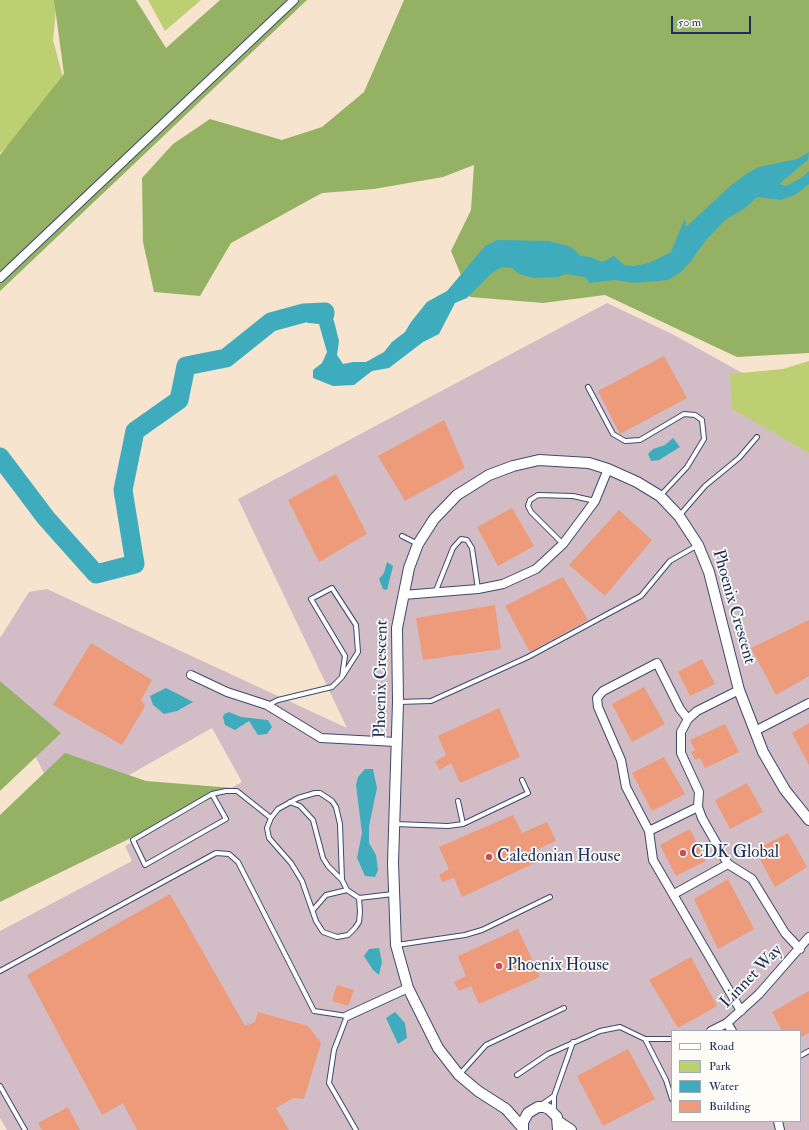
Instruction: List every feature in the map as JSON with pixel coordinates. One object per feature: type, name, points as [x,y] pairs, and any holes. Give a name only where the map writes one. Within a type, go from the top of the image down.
[{"type":"street","points":[[0,278],[294,0]]},
{"type":"street","name":"Phoenix Crescent","points":[[523,1128],[506,1109],[478,1091],[459,1075],[438,1048],[408,988],[396,945],[394,824],[398,702],[396,628],[409,568],[418,544],[434,519],[457,495],[489,475],[513,466],[539,460],[589,463],[608,468],[637,482],[660,496],[679,516],[698,545],[709,572],[739,690],[763,752],[785,790],[809,820]]},
{"type":"street","points":[[403,595],[478,589],[503,584],[536,569],[563,544],[595,501],[608,468]]},
{"type":"street","points":[[688,719],[680,709],[657,663],[603,691],[597,698],[598,707],[621,760],[626,787],[649,831],[652,860],[674,894],[741,1011]]},
{"type":"street","points":[[191,675],[227,692],[267,705],[321,738],[396,742]]},
{"type":"street","points":[[739,690],[697,711],[688,719],[681,732],[681,753],[699,792],[698,808],[702,818],[728,864],[752,879],[785,933],[800,949]]},
{"type":"street","points":[[755,731],[809,703]]},
{"type":"street","points":[[649,831],[698,808]]},
{"type":"street","points":[[674,894],[728,864]]},
{"type":"street","name":"Linnet Way","points":[[713,1030],[727,1023],[741,1011],[776,977],[809,937]]},
{"type":"street","points":[[348,1016],[408,988]]},
{"type":"street","points":[[727,1023],[731,1030]]},
{"type":"street","points":[[523,1128],[524,1117],[528,1112],[538,1107],[549,1109],[557,1122],[571,1130]]},
{"type":"street","name":"Phoenix Crescent","points":[[506,1109],[528,1112]]},
{"type":"lane","points":[[588,387],[613,434],[625,441],[640,440],[684,414],[695,415],[702,420],[704,439],[687,467],[660,496]]},
{"type":"lane","points":[[679,516],[706,486],[739,458],[757,437]]},
{"type":"lane","points":[[563,544],[531,512],[528,506],[530,500],[538,495],[574,496],[595,501]]},
{"type":"lane","points":[[402,536],[418,544]]},
{"type":"lane","points":[[435,593],[453,548],[461,539],[467,540],[472,548],[478,589]]},
{"type":"lane","points":[[398,702],[431,701],[528,657],[641,596],[670,561],[698,545]]},
{"type":"lane","points":[[267,705],[278,700],[332,687],[342,677],[358,652],[356,625],[332,588],[311,599],[345,656],[342,677]]},
{"type":"lane","points":[[394,824],[448,826],[463,824],[528,793],[522,780]]},
{"type":"lane","points":[[212,794],[226,819],[145,865],[133,840],[212,794],[226,790],[237,791],[271,818]]},
{"type":"lane","points":[[342,880],[340,824],[336,807],[327,796],[320,793],[306,794],[278,809],[271,818],[267,828],[269,838],[291,863],[302,881],[316,921],[323,932],[337,937],[348,935],[356,928],[359,922],[359,898]]},
{"type":"lane","points":[[458,801],[463,824]]},
{"type":"lane","points":[[290,802],[300,806],[313,820],[323,858],[328,866],[342,880],[347,890],[359,898],[394,894]]},
{"type":"lane","points":[[0,970],[216,853],[229,854],[238,862],[314,1010],[348,1016],[334,1050],[329,1083],[356,1130]]},
{"type":"lane","points":[[313,910],[326,895],[347,890]]},
{"type":"lane","points":[[396,945],[465,935],[482,930],[550,897]]},
{"type":"lane","points":[[459,1075],[486,1045],[564,1008]]},
{"type":"lane","points":[[517,1075],[548,1054],[600,1031],[620,1027],[645,1039],[671,1039]]},
{"type":"lane","points":[[645,1039],[666,1080],[671,1096]]},
{"type":"lane","points":[[557,1122],[554,1096],[573,1042]]},
{"type":"lane","points":[[0,1086],[25,1130]]},
{"type":"lane","points":[[538,1107],[554,1096]]},
{"type":"shaded area","points":[[607,303],[674,335],[755,380],[809,403],[809,1130],[7,1130],[0,1118],[0,931],[132,861],[125,846],[242,782],[212,728],[64,812],[0,688],[0,638],[29,592],[47,589],[347,728],[238,499]]},
{"type":"green space","points":[[0,0],[57,0],[53,40],[67,92],[0,153]]},
{"type":"green space","points":[[54,0],[136,0],[166,48],[220,0],[307,0],[0,291],[0,155],[64,74]]},
{"type":"green space","points":[[148,0],[201,0],[165,31]]},
{"type":"green space","points":[[404,0],[809,0],[809,353],[737,357],[605,295],[543,303],[470,297],[451,251],[471,210],[474,165],[443,177],[374,189],[322,193],[231,243],[200,296],[154,292],[143,242],[142,178],[173,144],[210,119],[282,140],[322,127],[364,92]]},
{"type":"green space","points":[[809,361],[809,453],[732,409],[730,374],[783,369]]},
{"type":"green space","points":[[0,681],[61,733],[0,791]]},
{"type":"green space","points":[[65,753],[146,781],[233,788],[0,902],[0,815]]},
{"type":"water","points":[[809,152],[808,160],[779,184],[786,186],[801,178],[809,171],[809,184],[795,195],[781,200],[757,197],[744,209],[725,220],[706,240],[681,272],[668,280],[635,283],[614,280],[590,283],[585,277],[566,274],[558,277],[534,278],[519,274],[512,268],[502,267],[492,273],[467,298],[455,303],[439,334],[423,342],[389,368],[372,371],[354,385],[333,386],[313,378],[313,370],[322,363],[327,352],[319,324],[308,323],[300,310],[306,306],[326,303],[334,321],[339,341],[337,355],[343,364],[366,362],[384,352],[392,342],[405,332],[427,302],[447,291],[485,246],[497,240],[549,241],[571,247],[581,256],[591,257],[602,262],[614,256],[624,265],[634,266],[649,263],[671,252],[685,218],[686,227],[729,187],[746,174],[759,167],[797,159]]},
{"type":"water","points":[[673,438],[680,447],[659,460],[651,461],[648,454],[653,449],[665,445]]},
{"type":"water","points":[[387,562],[393,566],[387,590],[383,589],[379,579],[384,573]]},
{"type":"water","points":[[166,688],[193,702],[177,711],[164,714],[153,705],[150,696]]},
{"type":"water","points":[[229,712],[241,717],[268,720],[272,727],[267,734],[258,735],[249,721],[235,730],[225,725],[223,717],[224,714]]},
{"type":"water","points":[[365,769],[373,769],[377,788],[369,826],[369,843],[376,855],[378,870],[375,877],[365,876],[357,858],[362,833],[356,785],[358,777]]},
{"type":"water","points":[[379,948],[382,962],[379,975],[373,970],[364,956],[369,949]]},
{"type":"water","points":[[395,1012],[405,1023],[407,1038],[398,1044],[386,1018]]},
{"type":"building","points":[[664,356],[687,398],[620,434],[598,391]]},
{"type":"building","points":[[444,420],[465,468],[405,501],[378,456]]},
{"type":"building","points":[[336,474],[367,534],[319,562],[288,500]]},
{"type":"building","points":[[512,508],[534,546],[498,566],[477,527]]},
{"type":"building","points":[[619,510],[652,540],[605,596],[569,565]]},
{"type":"building","points":[[563,577],[588,620],[530,652],[505,606]]},
{"type":"building","points":[[495,605],[501,649],[423,660],[416,618]]},
{"type":"building","points":[[809,620],[809,676],[776,695],[751,648]]},
{"type":"building","points":[[91,643],[152,680],[141,700],[145,706],[122,745],[53,705]]},
{"type":"building","points":[[702,659],[715,684],[690,696],[678,672]]},
{"type":"building","points":[[644,687],[665,724],[632,742],[612,704]]},
{"type":"building","points":[[499,708],[520,757],[460,783],[451,763],[440,770],[435,762],[446,755],[438,736]]},
{"type":"building","points":[[809,723],[809,765],[792,733]]},
{"type":"building","points":[[725,724],[739,752],[705,768],[700,758],[695,760],[691,752],[695,750],[690,740]]},
{"type":"building","points":[[664,757],[685,794],[652,811],[632,773]]},
{"type":"building","points":[[747,783],[763,812],[730,829],[715,800]]},
{"type":"building","name":"Caledonian House","points":[[513,815],[522,833],[547,822],[556,841],[532,852],[537,862],[462,897],[454,878],[442,882],[439,875],[449,869],[439,847]]},
{"type":"building","name":"CDK Global","points":[[690,829],[706,861],[676,876],[660,845]]},
{"type":"building","points":[[788,833],[807,867],[775,887],[755,850]]},
{"type":"building","points":[[728,879],[754,929],[718,949],[694,899]]},
{"type":"building","points":[[170,894],[245,1026],[255,1022],[258,1012],[308,1026],[321,1043],[304,1099],[293,1098],[276,1108],[289,1130],[137,1130],[123,1103],[102,1115],[27,975]]},
{"type":"building","name":"Phoenix House","points":[[518,929],[540,977],[479,1004],[471,986],[459,991],[454,982],[466,976],[458,956]]},
{"type":"building","points":[[691,957],[717,1006],[678,1028],[649,980]]},
{"type":"building","points":[[337,985],[354,990],[348,1006],[332,1001]]},
{"type":"building","points":[[809,991],[809,1033],[801,1037],[801,1030],[781,1030],[772,1012]]},
{"type":"building","points":[[628,1049],[655,1099],[603,1126],[577,1076]]},
{"type":"building","points":[[68,1107],[80,1130],[42,1130],[38,1123]]},
{"type":"waterway","points":[[0,457],[46,518],[96,574],[135,564],[123,490],[135,431],[179,400],[186,366],[226,358],[271,322],[304,313],[325,312],[325,314]]},
{"type":"place","name":"CDK Global","points":[[683,853]]},
{"type":"place","name":"Caledonian House","points":[[489,857]]},
{"type":"place","name":"Phoenix House","points":[[499,966]]}]
